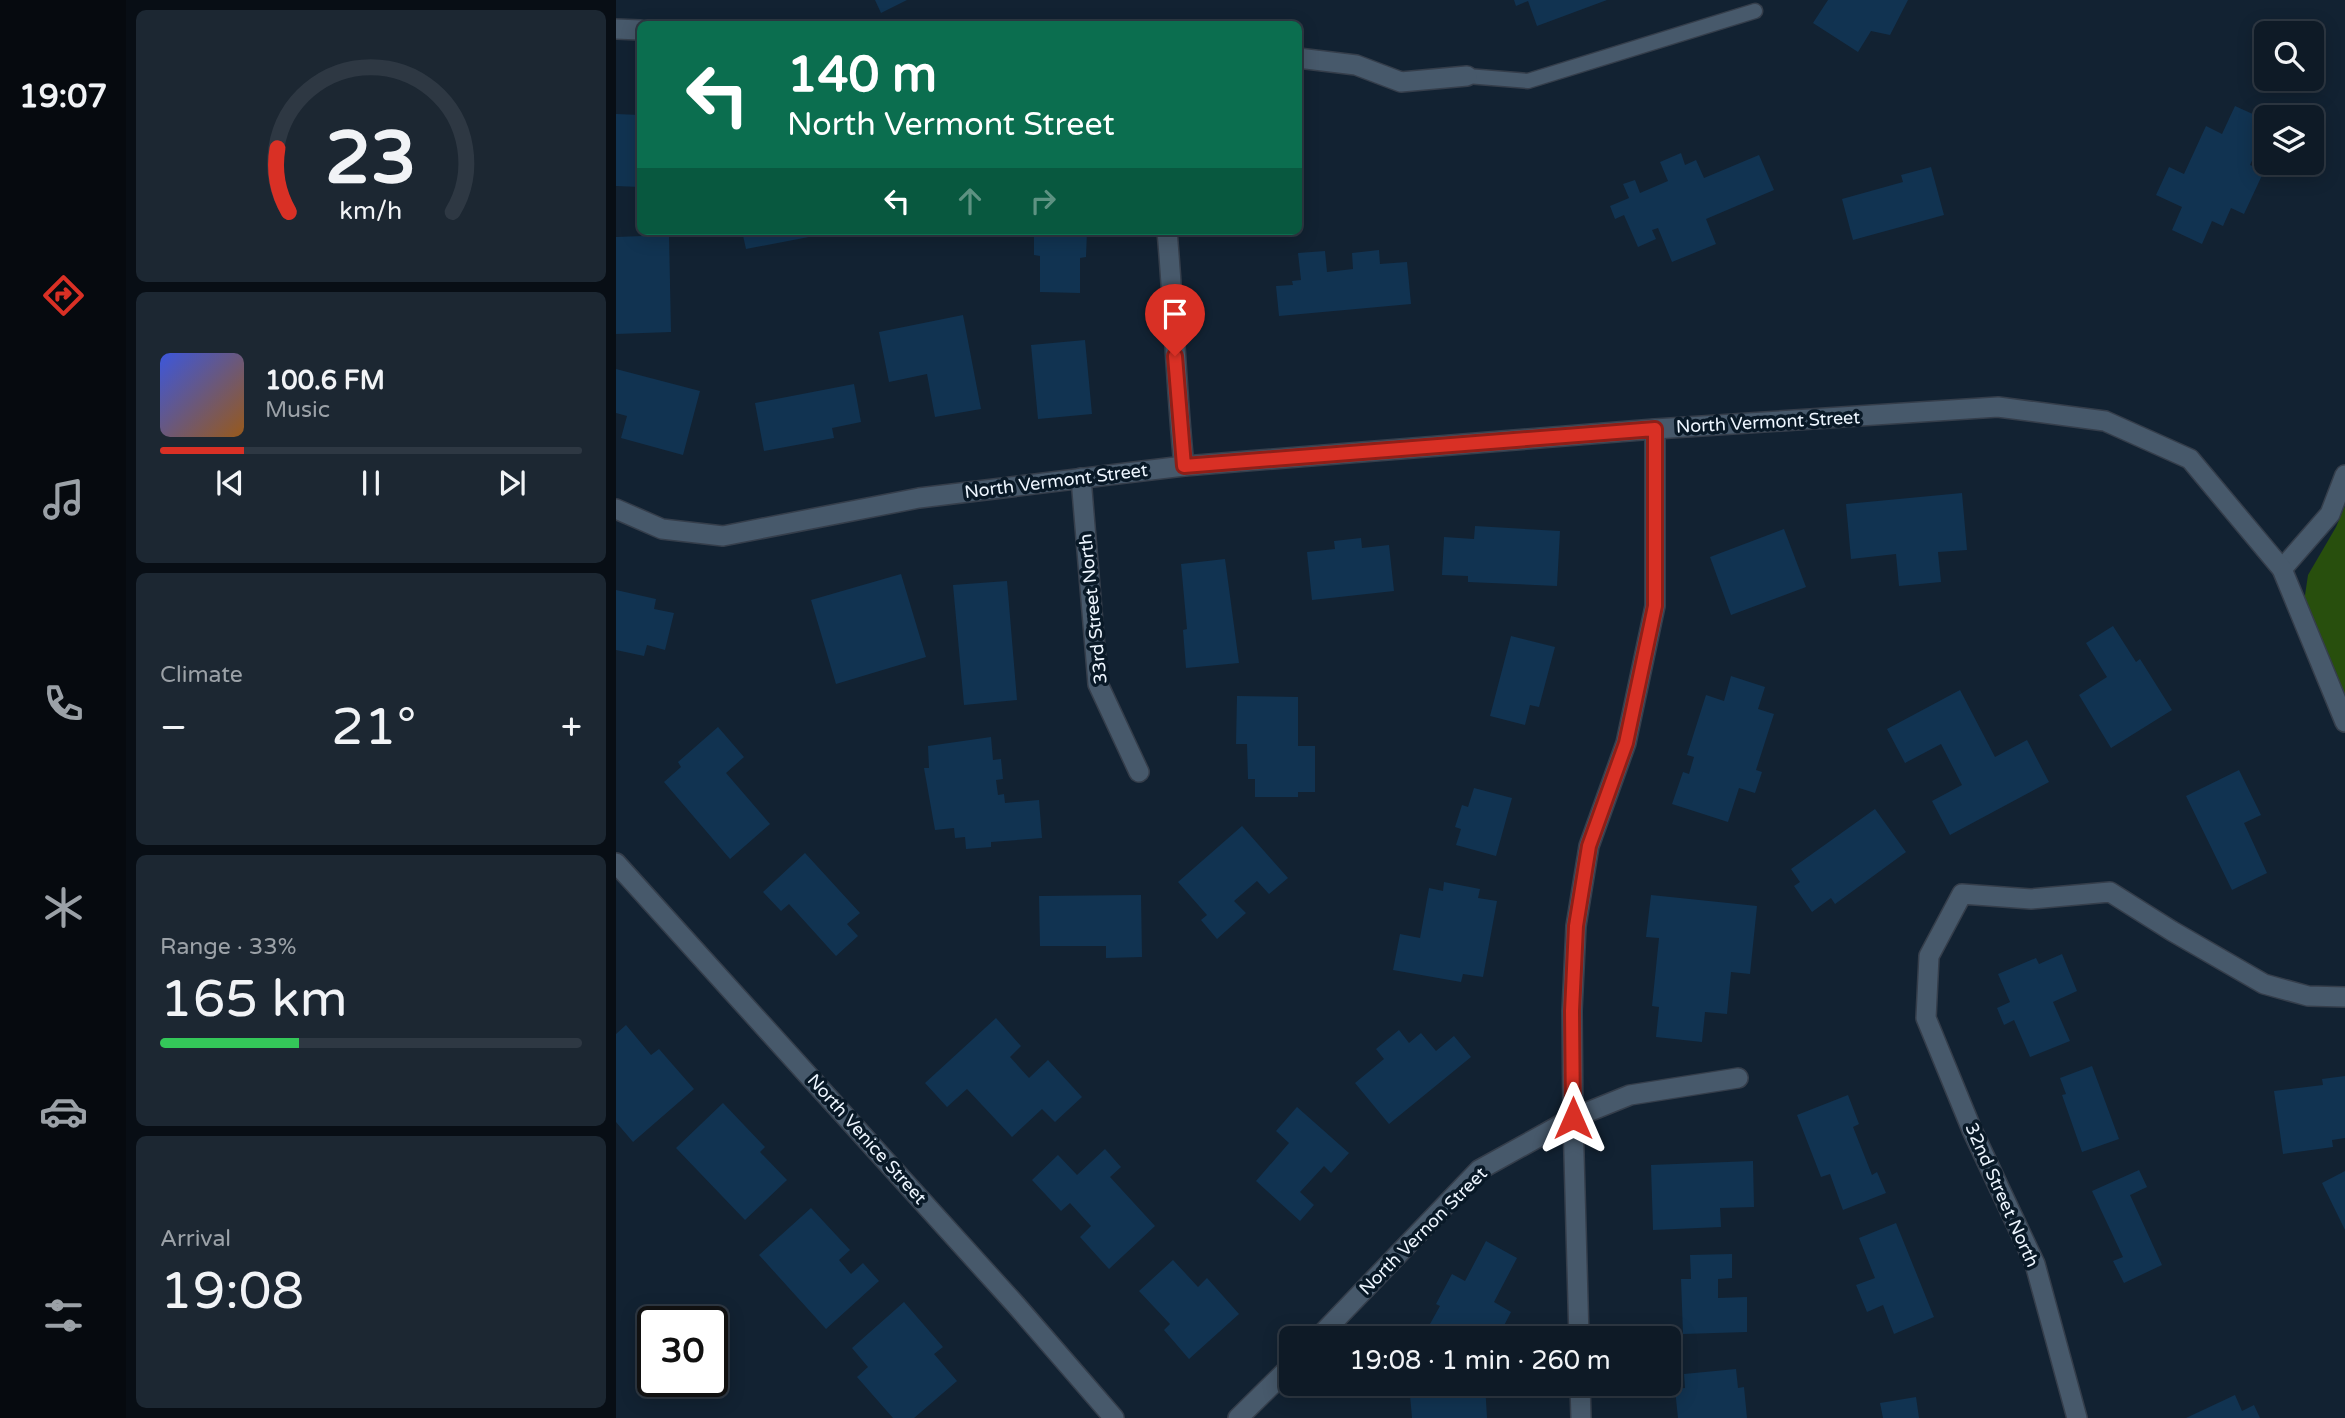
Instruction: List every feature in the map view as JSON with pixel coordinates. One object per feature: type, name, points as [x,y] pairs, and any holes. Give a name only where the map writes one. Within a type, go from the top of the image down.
[{"type":"street","points":[[616,30],[637,30]]},
{"type":"street","points":[[1302,58],[1356,65],[1401,82],[1467,76]]},
{"type":"street","points":[[1167,235],[1184,466]]},
{"type":"street","name":"North Vermont Street","points":[[616,509],[663,529],[723,536],[919,498],[1184,466],[1655,429],[1998,407],[2105,421],[2190,459],[2282,569],[2345,722]]},
{"type":"street","points":[[1579,1326],[1572,1011],[1576,926],[1589,846],[1626,743],[1655,606],[1655,429]]},
{"type":"street","points":[[2282,569],[2330,514],[2345,475]]},
{"type":"street","name":"33rd Street North","points":[[1081,478],[1098,684],[1139,772]]},
{"type":"street","name":"North Venice Street","points":[[616,863],[1016,1305],[1114,1418]]},
{"type":"street","name":"32nd Street North","points":[[2077,1418],[2035,1264],[1972,1130],[1926,1018],[1929,956],[1962,894],[2031,899],[2110,892],[2264,984],[2308,996],[2345,997]]},
{"type":"street","name":"North Vernon Street","points":[[1329,1326],[1479,1170],[1573,1118],[1630,1095],[1738,1078]]},
{"type":"street","points":[[1238,1418],[1279,1377]]},
{"type":"street","points":[[1580,1396],[1581,1418]]},
{"type":"lane","points":[[1467,76],[1528,81],[1755,11]]},
{"type":"green space","points":[[2345,506],[2345,698],[2304,602],[2308,575]]},
{"type":"building","points":[[875,0],[907,0],[881,13]]},
{"type":"building","points":[[1514,0],[1607,0],[1537,26],[1528,1],[1516,6]]},
{"type":"building","points":[[1828,0],[1908,0],[1890,35],[1871,31],[1858,52],[1813,23]]},
{"type":"building","points":[[2235,106],[2254,115],[2254,156],[2250,165],[2254,167],[2254,175],[2262,175],[2244,214],[2231,208],[2223,226],[2212,221],[2202,244],[2172,230],[2182,207],[2156,195],[2169,167],[2184,174],[2206,126],[2222,134]]},
{"type":"building","points":[[616,114],[637,115],[637,187],[616,186]]},
{"type":"building","points":[[1681,153],[1685,165],[1696,160],[1704,178],[1759,155],[1774,190],[1706,219],[1716,244],[1672,262],[1658,228],[1652,230],[1656,239],[1638,247],[1624,215],[1615,219],[1610,206],[1629,198],[1623,184],[1635,180],[1640,193],[1668,181],[1660,162]]},
{"type":"building","points":[[1931,167],[1944,215],[1853,240],[1842,199],[1903,182],[1901,175]]},
{"type":"building","points":[[669,235],[671,332],[616,334],[616,237]]},
{"type":"building","points":[[743,235],[819,235],[746,249]]},
{"type":"building","points":[[1034,235],[1087,235],[1086,257],[1080,258],[1080,293],[1040,292],[1040,256],[1034,255]]},
{"type":"building","points":[[1379,250],[1380,264],[1407,262],[1411,304],[1279,316],[1276,286],[1293,285],[1292,281],[1301,280],[1298,253],[1325,251],[1327,272],[1353,269],[1352,253]]},
{"type":"building","points":[[963,315],[981,409],[935,417],[927,374],[889,382],[879,332]]},
{"type":"building","points":[[1085,340],[1092,414],[1038,419],[1031,345]]},
{"type":"building","points":[[616,369],[700,391],[683,455],[621,438],[627,416],[616,413]]},
{"type":"building","points":[[854,384],[861,422],[832,428],[834,438],[764,451],[755,403]]},
{"type":"building","points":[[1962,493],[1967,550],[1938,552],[1941,582],[1899,586],[1896,554],[1851,559],[1846,504]]},
{"type":"building","points":[[1475,526],[1560,531],[1557,586],[1468,582],[1468,576],[1442,575],[1444,537],[1474,539]]},
{"type":"building","points":[[1784,529],[1806,587],[1731,615],[1710,557]]},
{"type":"building","points":[[1361,538],[1362,548],[1389,545],[1394,591],[1312,600],[1307,552],[1335,549],[1334,541]]},
{"type":"building","points":[[1225,559],[1239,663],[1186,668],[1183,630],[1187,629],[1181,564]]},
{"type":"building","points":[[901,574],[926,657],[836,684],[811,600]]},
{"type":"building","points":[[1007,581],[1017,700],[964,705],[953,585]]},
{"type":"building","points":[[616,590],[656,599],[654,609],[674,613],[665,650],[647,645],[644,656],[616,650]]},
{"type":"building","points":[[2113,626],[2136,662],[2140,659],[2172,710],[2111,748],[2079,695],[2107,677],[2086,643]]},
{"type":"building","points":[[1511,636],[1555,647],[1539,707],[1530,705],[1525,725],[1490,716]]},
{"type":"building","points":[[1731,676],[1765,687],[1758,709],[1774,714],[1756,770],[1762,772],[1755,793],[1739,788],[1728,822],[1672,804],[1683,772],[1689,774],[1694,757],[1687,755],[1706,695],[1724,701]]},
{"type":"building","points":[[1960,690],[1995,757],[2027,740],[2049,782],[1950,835],[1932,801],[1962,785],[1941,744],[1905,763],[1887,729]]},
{"type":"building","points":[[1237,696],[1298,697],[1298,746],[1315,746],[1315,792],[1298,792],[1298,797],[1255,797],[1255,779],[1248,779],[1247,744],[1236,744]]},
{"type":"building","points":[[718,727],[744,757],[726,773],[770,824],[730,859],[664,782],[681,767],[678,762]]},
{"type":"building","points":[[991,737],[993,760],[1001,759],[1003,779],[996,780],[998,795],[1004,794],[1005,803],[1039,800],[1042,838],[991,842],[991,847],[966,849],[965,837],[955,838],[954,828],[935,830],[924,768],[929,768],[928,746]]},
{"type":"building","points":[[2239,770],[2261,815],[2244,823],[2267,873],[2232,890],[2186,796]]},
{"type":"building","points":[[1474,788],[1512,798],[1496,856],[1456,845],[1461,829],[1455,827],[1462,805],[1468,807]]},
{"type":"building","points":[[1875,809],[1906,852],[1835,904],[1831,898],[1812,912],[1794,886],[1800,882],[1791,869]]},
{"type":"building","points":[[1242,826],[1288,878],[1269,894],[1257,881],[1234,901],[1246,913],[1217,939],[1201,920],[1207,915],[1178,882]]},
{"type":"building","points":[[805,853],[860,913],[847,924],[858,936],[836,956],[789,904],[781,911],[763,892]]},
{"type":"building","points":[[1444,882],[1480,889],[1478,898],[1497,901],[1483,977],[1463,974],[1461,982],[1393,970],[1400,934],[1420,938],[1429,888],[1443,891]]},
{"type":"building","points":[[1141,895],[1142,957],[1106,958],[1106,946],[1040,946],[1039,896]]},
{"type":"building","points":[[1651,895],[1757,906],[1750,974],[1731,972],[1727,1014],[1705,1012],[1702,1042],[1656,1037],[1659,1007],[1652,1006],[1659,938],[1646,937]]},
{"type":"building","points":[[2062,954],[2077,991],[2053,1002],[2070,1041],[2030,1057],[2014,1020],[2004,1025],[1997,1008],[2010,1002],[1998,974],[2036,958],[2039,964]]},
{"type":"building","points":[[996,1018],[1021,1046],[1010,1057],[1029,1078],[1048,1060],[1082,1097],[1055,1122],[1042,1109],[1012,1137],[967,1089],[947,1107],[925,1083]]},
{"type":"building","points":[[626,1025],[651,1055],[659,1049],[694,1089],[633,1142],[616,1122],[616,1034]]},
{"type":"building","points":[[1399,1030],[1409,1043],[1421,1033],[1436,1051],[1454,1036],[1471,1057],[1389,1124],[1355,1083],[1384,1059],[1376,1049]]},
{"type":"building","points":[[2092,1066],[2119,1139],[2082,1152],[2062,1095],[2066,1094],[2060,1078]]},
{"type":"building","points":[[2345,1076],[2345,1138],[2332,1140],[2333,1147],[2283,1154],[2274,1091],[2323,1085],[2322,1079]]},
{"type":"building","points":[[1848,1095],[1859,1124],[1853,1127],[1872,1175],[1877,1172],[1886,1193],[1843,1210],[1830,1174],[1821,1177],[1797,1115]]},
{"type":"building","points":[[723,1103],[765,1147],[760,1152],[787,1180],[745,1220],[676,1148]]},
{"type":"building","points":[[1297,1107],[1349,1153],[1331,1173],[1324,1166],[1300,1192],[1314,1205],[1300,1221],[1256,1181],[1289,1143],[1276,1131]]},
{"type":"building","points":[[1105,1149],[1121,1167],[1110,1177],[1155,1226],[1109,1269],[1080,1237],[1091,1226],[1070,1203],[1061,1211],[1032,1180],[1058,1155],[1077,1175]]},
{"type":"building","points":[[1753,1161],[1754,1207],[1720,1208],[1721,1227],[1653,1230],[1651,1165]]},
{"type":"building","points":[[2139,1170],[2147,1187],[2130,1195],[2162,1265],[2124,1283],[2113,1261],[2123,1257],[2092,1191]]},
{"type":"building","points":[[2345,1171],[2345,1230],[2322,1183]]},
{"type":"building","points":[[811,1208],[850,1250],[839,1260],[851,1274],[863,1263],[879,1281],[826,1329],[759,1255]]},
{"type":"building","points":[[1896,1223],[1934,1317],[1894,1334],[1883,1305],[1867,1312],[1856,1285],[1875,1278],[1859,1238]]},
{"type":"building","points":[[1486,1241],[1517,1258],[1494,1302],[1511,1312],[1504,1326],[1429,1326],[1440,1306],[1436,1304],[1452,1274],[1465,1281]]},
{"type":"building","points":[[1732,1254],[1732,1278],[1718,1279],[1718,1298],[1747,1297],[1747,1332],[1683,1334],[1681,1279],[1691,1279],[1690,1255]]},
{"type":"building","points":[[1173,1260],[1198,1287],[1207,1278],[1239,1314],[1189,1359],[1164,1330],[1170,1324],[1139,1291]]},
{"type":"building","points":[[904,1302],[943,1347],[934,1354],[957,1381],[914,1418],[893,1418],[857,1377],[868,1367],[852,1348]]},
{"type":"building","points":[[1736,1369],[1738,1388],[1744,1387],[1747,1418],[1678,1418],[1676,1396],[1681,1396],[1681,1388],[1685,1388],[1684,1374]]},
{"type":"building","points":[[2235,1395],[2242,1411],[2254,1405],[2260,1418],[2186,1418]]},
{"type":"building","points":[[1410,1396],[1486,1396],[1487,1418],[1412,1418]]},
{"type":"building","points":[[1916,1397],[1919,1418],[1883,1418],[1880,1403]]},
{"type":"route","points":[[1175,356],[1184,466],[1655,429],[1655,606],[1626,743],[1589,846],[1576,926],[1572,1011],[1573,1118]]}]
